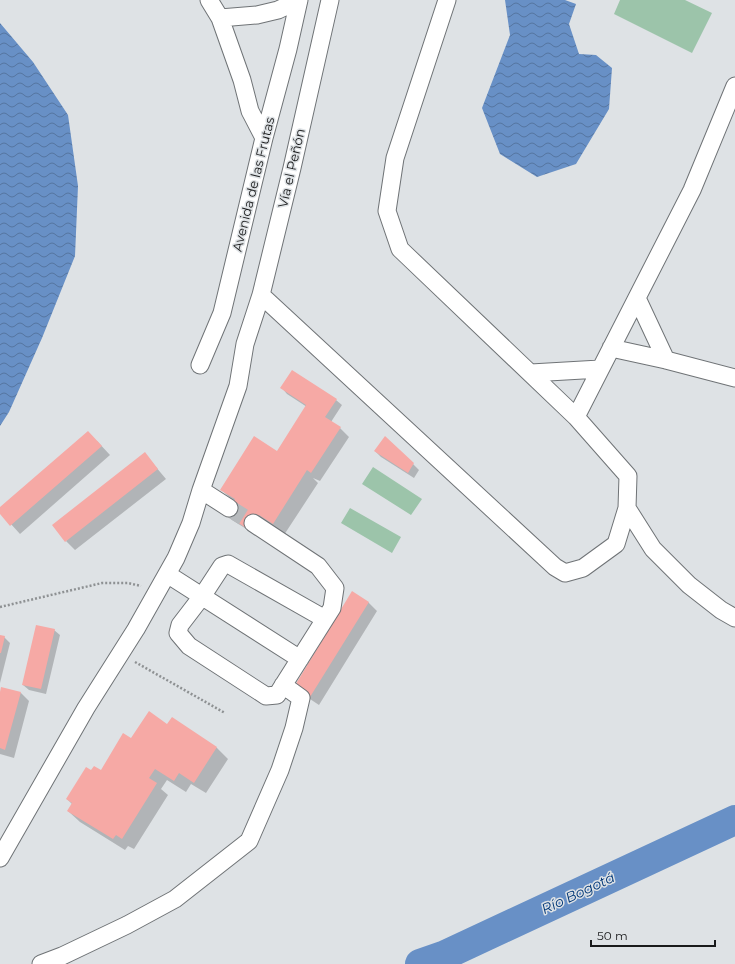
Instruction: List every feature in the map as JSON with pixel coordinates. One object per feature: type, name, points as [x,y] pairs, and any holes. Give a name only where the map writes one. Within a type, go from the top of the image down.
[{"type":"street","points":[[209,0],[220,18],[250,111],[264,138]]},
{"type":"street","points":[[220,18],[257,15],[278,10],[299,0]]},
{"type":"street","name":"Avenida de las Frutas","points":[[200,365],[222,313],[299,0]]},
{"type":"street","name":"Vía el Peñón","points":[[0,858],[52,765],[156,594],[176,558],[191,523],[201,490],[238,386],[245,344],[260,295],[294,160],[330,0]]},
{"type":"street","points":[[260,295],[555,567],[565,573],[583,568],[616,544],[628,508],[628,476],[576,417],[400,249],[387,211],[395,158],[448,0]]},
{"type":"street","points":[[576,417],[692,190],[735,86]]},
{"type":"street","points":[[637,298],[666,360]]},
{"type":"street","points":[[611,348],[666,360],[735,378]]},
{"type":"street","points":[[531,373],[600,369]]},
{"type":"street","points":[[201,490],[229,508]]},
{"type":"street","points":[[628,508],[653,549],[689,585],[721,610],[735,618]]},
{"type":"street","points":[[253,524],[318,566],[335,588],[332,608],[325,620],[277,695],[266,696],[189,646],[178,633],[180,625],[203,595],[222,566],[228,564],[325,620]]},
{"type":"street","points":[[167,574],[203,595],[300,659]]},
{"type":"street","points":[[41,964],[62,956],[127,925],[175,900],[249,841],[280,770],[294,728],[301,698],[283,686]]},
{"type":"path","points":[[0,607],[102,582],[128,583],[147,588],[156,594]]},
{"type":"path","points":[[120,653],[225,713]]},
{"type":"green space","points":[[620,0],[685,0],[712,13],[692,53],[614,14]]},
{"type":"green space","points":[[373,467],[422,499],[411,515],[362,484]]},
{"type":"green space","points":[[350,508],[401,537],[392,553],[341,523]]},
{"type":"water","points":[[505,0],[565,0],[576,4],[569,24],[579,54],[596,55],[612,68],[609,109],[576,164],[537,177],[500,154],[482,108],[510,35]]},
{"type":"water","points":[[0,23],[33,62],[68,115],[78,186],[75,256],[42,338],[9,412],[0,426]]},
{"type":"building","points":[[292,370],[337,399],[325,417],[341,427],[311,473],[307,470],[273,524],[259,515],[249,530],[225,514],[235,499],[220,490],[254,436],[277,451],[306,405],[280,388]]},
{"type":"building","points":[[88,431],[102,446],[10,526],[0,514],[0,507]]},
{"type":"building","points":[[385,436],[414,463],[408,473],[374,451]]},
{"type":"building","points":[[145,452],[158,469],[65,542],[52,525]]},
{"type":"building","points":[[352,591],[369,602],[310,697],[294,687]]},
{"type":"building","points":[[36,625],[55,629],[41,689],[22,685]]},
{"type":"building","points":[[0,635],[5,636],[1,653],[0,653]]},
{"type":"building","points":[[1,687],[21,692],[5,750],[0,748]]},
{"type":"building","points":[[149,711],[167,724],[172,717],[217,747],[194,783],[179,773],[174,781],[155,769],[149,778],[157,783],[122,839],[116,835],[113,839],[67,811],[72,803],[66,799],[86,767],[91,770],[94,766],[101,770],[123,733],[131,738]]},
{"type":"waterway","name":"Río Bogotá","points":[[420,964],[443,956],[735,820]]},
{"type":"tunnel","points":[[229,508],[253,523]]}]
